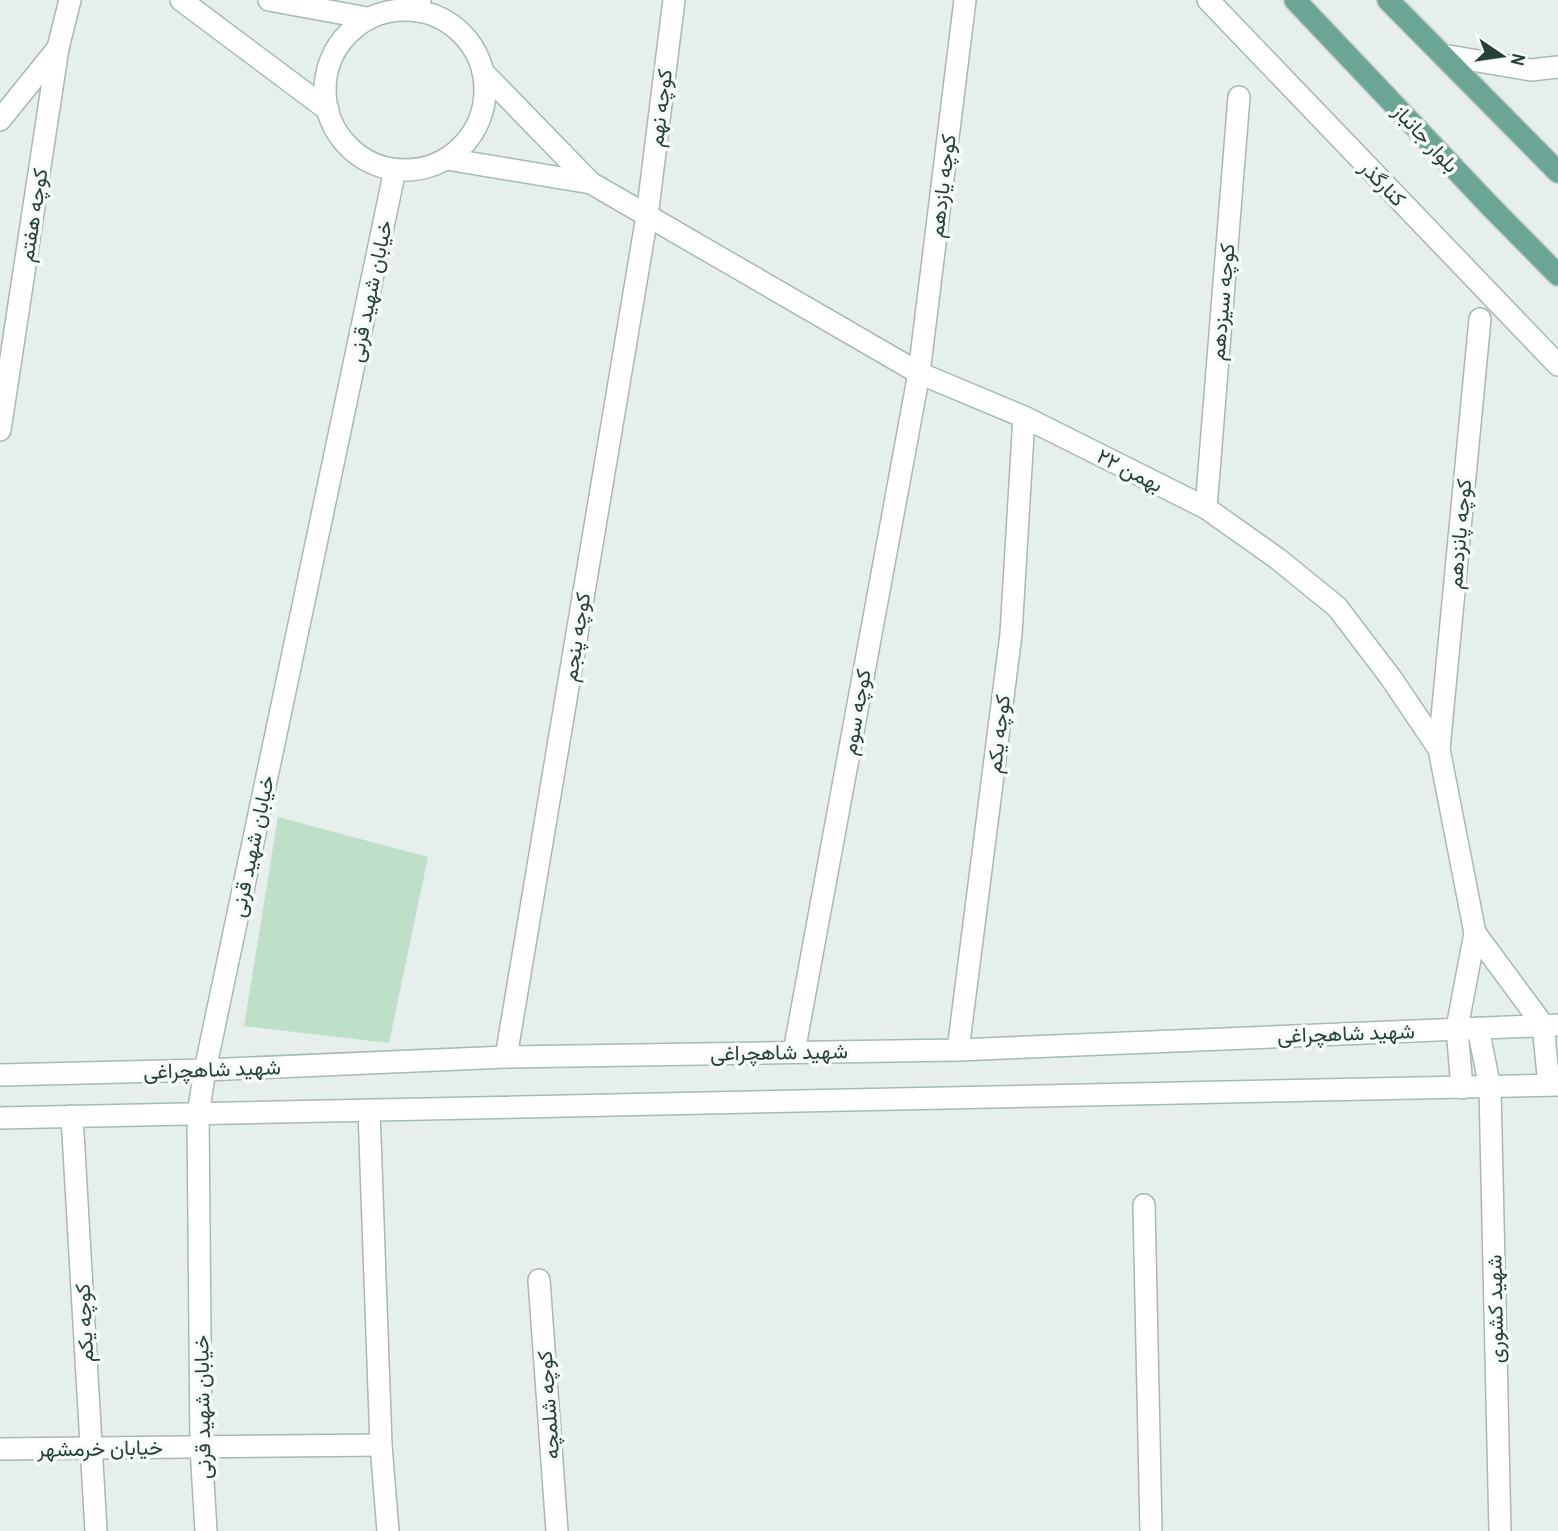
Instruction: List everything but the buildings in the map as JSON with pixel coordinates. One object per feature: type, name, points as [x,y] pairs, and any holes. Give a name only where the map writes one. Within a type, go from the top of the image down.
[{"type":"main road","name":"بلوار جانباز","points":[[1295,0],[1558,275]]},
{"type":"main road","points":[[1388,0],[1558,172]]},
{"type":"street","name":"کوچه هفتم","points":[[0,430],[58,48],[70,0]]},
{"type":"street","points":[[181,0],[328,110]]},
{"type":"street","points":[[269,0],[367,18]]},
{"type":"street","name":"کوچه نهم","points":[[647,216],[674,0]]},
{"type":"street","name":"کوچه یازدهم","points":[[919,373],[965,0]]},
{"type":"street","name":"کنارگذر","points":[[1208,0],[1558,365]]},
{"type":"street","points":[[419,6],[460,32],[474,50],[483,72],[485,95],[480,118],[466,141],[447,159],[422,169],[395,170],[372,163],[352,151],[337,132],[328,110],[326,86],[330,62],[344,39],[367,18],[419,6]]},
{"type":"street","points":[[0,120],[58,48]]},
{"type":"street","points":[[1443,55],[1531,70],[1558,67]]},
{"type":"street","points":[[483,72],[591,183]]},
{"type":"street","name":"کوچه سیزدهم","points":[[1206,508],[1239,97]]},
{"type":"street","points":[[447,159],[591,183]]},
{"type":"street","name":"خیابان شهید قرنی","points":[[205,1531],[201,1447],[198,1114],[205,1070],[395,170]]},
{"type":"street","name":"۲۲ بهمن","points":[[591,183],[919,373],[1024,417],[1206,508],[1278,559],[1337,607],[1391,678],[1439,749],[1475,933]]},
{"type":"street","name":"کوچه پنجم","points":[[506,1057],[647,216]]},
{"type":"street","name":"کوچه پانزدهم","points":[[1439,749],[1480,319]]},
{"type":"street","name":"کوچه سوم","points":[[794,1052],[919,373]]},
{"type":"street","name":"کوچه یکم","points":[[958,1050],[1011,634],[1024,417]]},
{"type":"street","points":[[1475,933],[1550,1025],[1554,1085]]},
{"type":"street","points":[[1462,1088],[1475,933]]},
{"type":"street","name":"شهید شاهچراغی","points":[[0,1074],[205,1070],[506,1057],[958,1050],[1550,1025]]},
{"type":"street","name":"شهید کشوری","points":[[1467,1028],[1490,1088],[1500,1531]]},
{"type":"street","name":"شهید شاهچراغی","points":[[0,1118],[1554,1085]]},
{"type":"street","points":[[369,1110],[382,1445],[388,1531]]},
{"type":"street","name":"کوچه یکم","points":[[72,1116],[96,1531]]},
{"type":"street","points":[[1144,1205],[1151,1531]]},
{"type":"street","name":"کوچه شلمچه","points":[[539,1280],[557,1531]]},
{"type":"street","name":"خیابان خرمشهر","points":[[0,1449],[382,1445]]},
{"type":"green space","points":[[278,817],[428,857],[389,1043],[244,1026]]}]
